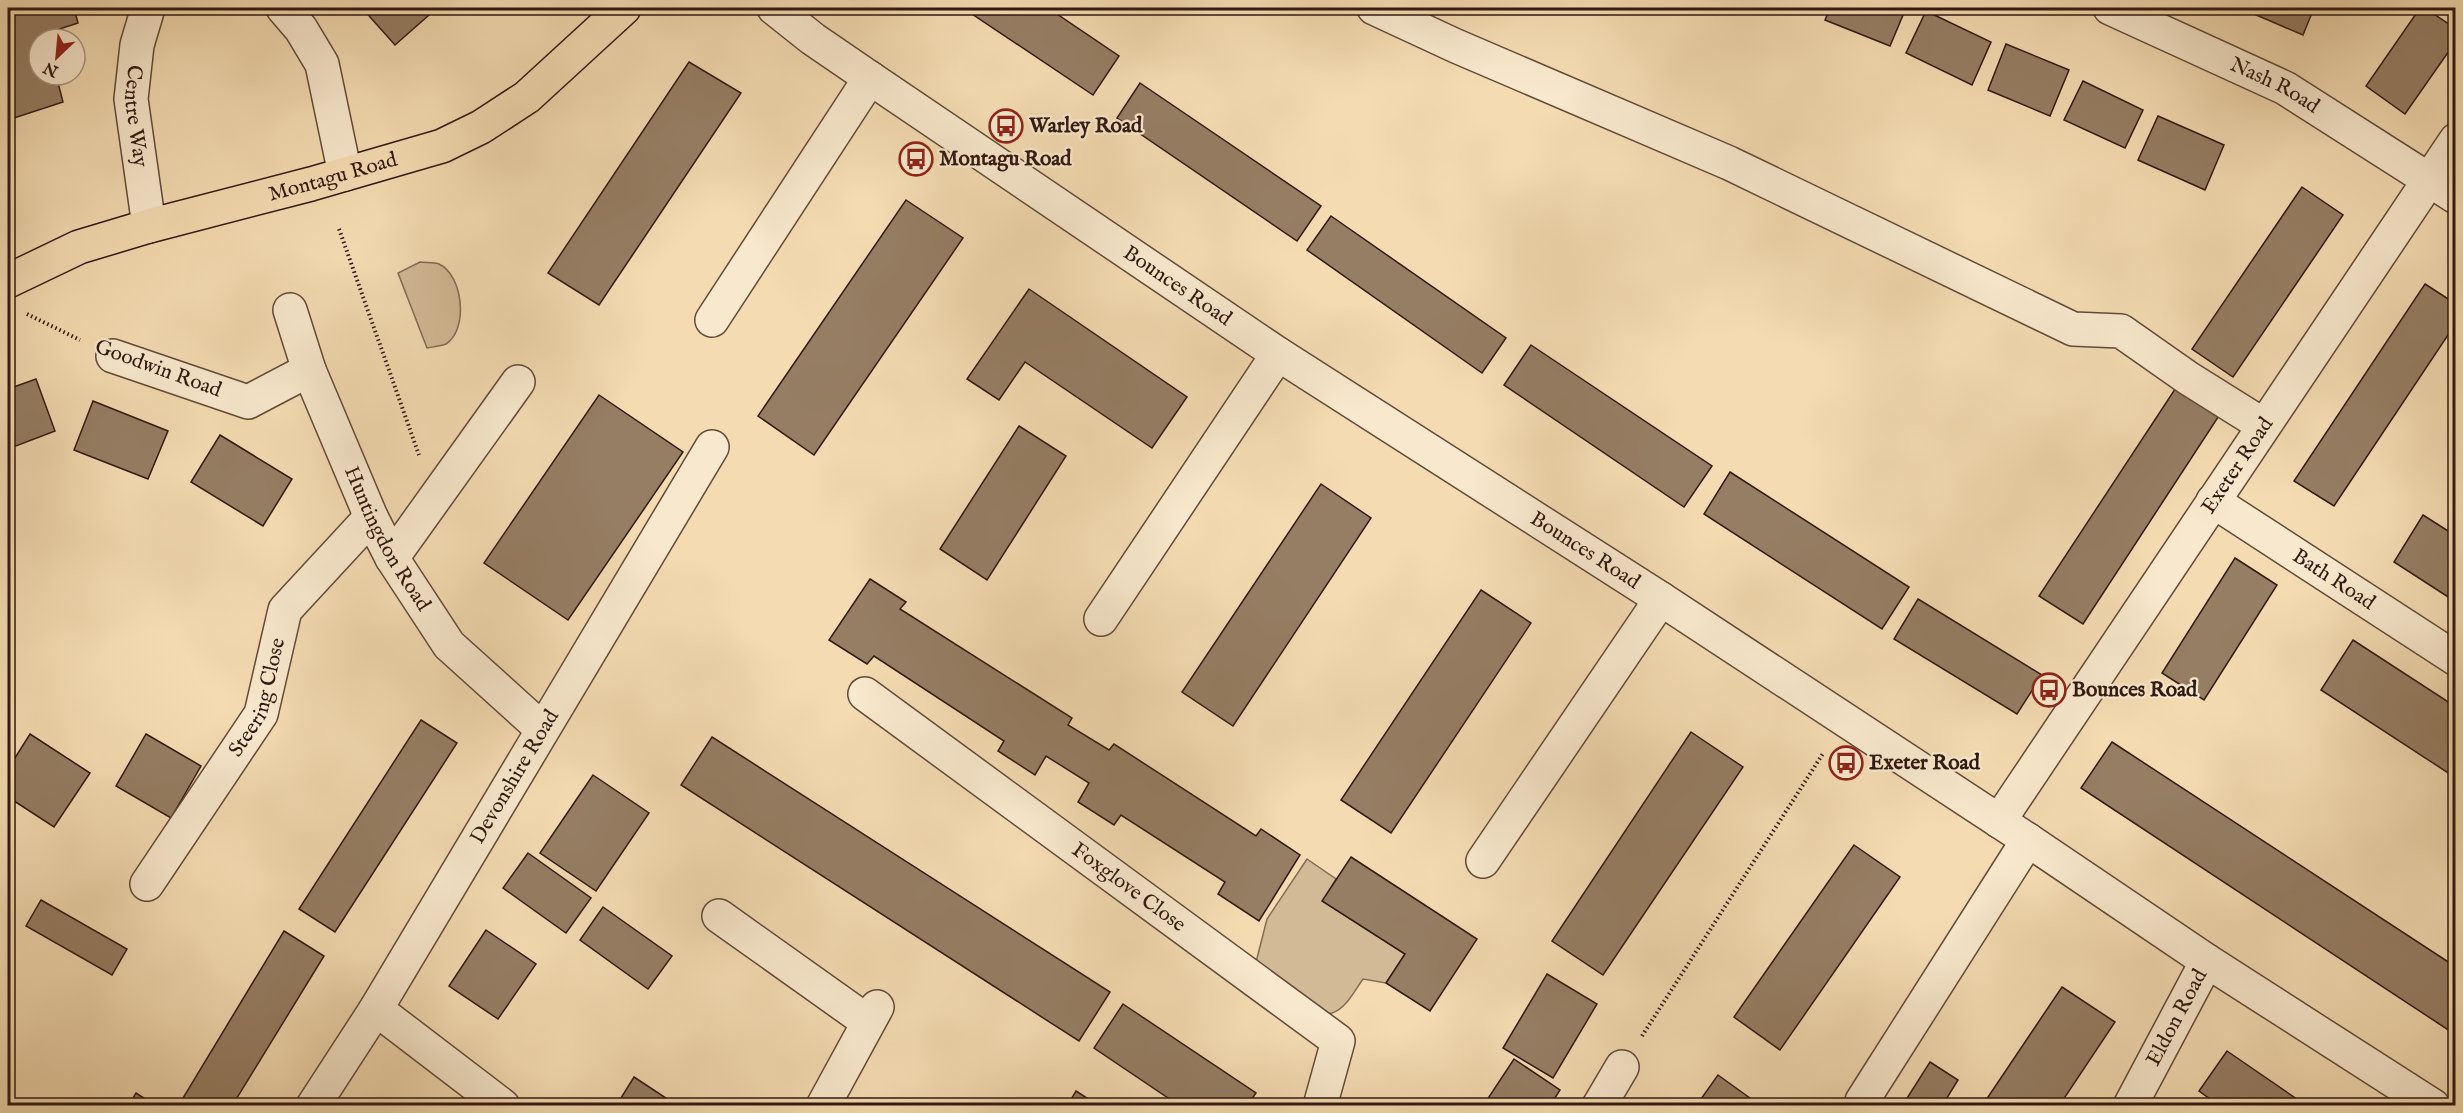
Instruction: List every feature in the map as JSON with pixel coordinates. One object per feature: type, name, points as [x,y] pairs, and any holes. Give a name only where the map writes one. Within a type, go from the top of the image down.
[{"type":"main road","name":"Montagu Road","points":[[8,281],[78,247],[442,147],[481,127],[527,97],[624,8]]},
{"type":"street","name":"Centre Way","points":[[148,8],[137,45],[131,99],[149,226]]},
{"type":"street","points":[[283,8],[301,29],[322,64],[345,174]]},
{"type":"street","name":"Bounces Road","points":[[774,8],[813,39],[1278,354],[1660,599],[2028,840],[2207,961],[2433,1106]]},
{"type":"street","points":[[1374,8],[1456,46],[1729,163],[2073,329],[2121,331],[2188,378],[2263,425]]},
{"type":"street","name":"Nash Road","points":[[2110,8],[2285,88],[2456,197]]},
{"type":"street","points":[[712,320],[870,78]]},
{"type":"street","name":"Exeter Road","points":[[1999,821],[2428,179],[2456,141]]},
{"type":"street","name":"Huntingdon Road","points":[[290,310],[309,370],[371,516],[392,558],[450,645],[542,729]]},
{"type":"street","points":[[1101,619],[1278,354]]},
{"type":"street","name":"Goodwin Road","points":[[113,356],[248,402],[309,370]]},
{"type":"street","points":[[392,558],[436,500],[518,382]]},
{"type":"street","name":"Devonshire Road","points":[[313,1106],[376,1009],[712,447]]},
{"type":"street","name":"Bath Road","points":[[2213,501],[2456,659]]},
{"type":"street","name":"Steering Close","points":[[147,884],[261,714],[285,610],[371,516]]},
{"type":"street","points":[[1483,861],[1660,599]]},
{"type":"street","name":"Foxglove Close","points":[[865,694],[1338,1041],[1320,1106]]},
{"type":"street","points":[[1862,1101],[2028,840]]},
{"type":"street","points":[[719,916],[873,1015],[823,1106]]},
{"type":"street","name":"Eldon Road","points":[[2130,1106],[2207,961]]},
{"type":"street","points":[[376,1009],[503,1106]]},
{"type":"street","points":[[1599,1106],[1622,1067]]},
{"type":"path","points":[[339,229],[436,500]]},
{"type":"path","name":"Goodwin Road","points":[[25,314],[113,356]]},
{"type":"path","points":[[1622,1067],[1844,721]]},
{"type":"shaded area","points":[[420,262],[437,263],[447,270],[458,290],[460,302],[458,327],[453,337],[446,344],[427,348],[398,273]]},
{"type":"shaded area","points":[[1307,859],[1336,879],[1323,901],[1405,954],[1386,983],[1363,979],[1342,1008],[1332,1013],[1324,1013],[1304,1004],[1254,970],[1267,919]]},
{"type":"building","points":[[8,8],[74,8],[78,23],[66,27],[27,27],[27,87],[59,87],[63,102],[8,120]]},
{"type":"building","points":[[362,8],[437,8],[395,45]]},
{"type":"building","points":[[963,8],[1048,8],[1119,56],[1093,95]]},
{"type":"building","points":[[1830,8],[1906,8],[1890,46],[1825,20]]},
{"type":"building","points":[[2240,8],[2314,8],[2303,35]]},
{"type":"building","points":[[2420,8],[2425,8],[2456,29],[2456,41],[2405,114],[2366,86]]},
{"type":"building","points":[[1926,11],[1991,42],[1972,85],[1906,53]]},
{"type":"building","points":[[2006,44],[2069,70],[2050,116],[1988,90]]},
{"type":"building","points":[[689,62],[741,93],[599,305],[548,273]]},
{"type":"building","points":[[2083,81],[2143,110],[2125,148],[2064,120]]},
{"type":"building","points":[[1140,83],[1321,206],[1297,241],[1117,118]]},
{"type":"building","points":[[2158,116],[2224,145],[2205,190],[2138,160]]},
{"type":"building","points":[[2302,187],[2343,215],[2233,377],[2192,349]]},
{"type":"building","points":[[906,200],[963,238],[814,455],[758,416]]},
{"type":"building","points":[[1331,216],[1506,338],[1482,373],[1307,250]]},
{"type":"building","points":[[2425,284],[2456,304],[2456,323],[2334,506],[2294,481]]},
{"type":"building","points":[[1029,289],[1187,397],[1152,448],[1025,362],[999,400],[967,379]]},
{"type":"building","points":[[1531,345],[1712,466],[1684,507],[1504,385]]},
{"type":"building","points":[[2183,377],[2226,405],[2083,624],[2039,596]]},
{"type":"building","points":[[36,379],[55,431],[8,449],[8,389]]},
{"type":"building","points":[[599,395],[683,452],[568,620],[484,563]]},
{"type":"building","points":[[93,401],[168,431],[148,479],[74,450]]},
{"type":"building","points":[[1019,426],[1066,456],[987,580],[940,549]]},
{"type":"building","points":[[220,435],[292,479],[263,526],[191,482]]},
{"type":"building","points":[[1730,472],[1909,587],[1882,629],[1704,514]]},
{"type":"building","points":[[1321,484],[1371,518],[1233,726],[1182,692]]},
{"type":"building","points":[[2423,515],[2456,536],[2456,602],[2394,562]]},
{"type":"building","points":[[2235,558],[2277,585],[2204,700],[2162,673]]},
{"type":"building","points":[[870,579],[906,602],[900,609],[1072,718],[1068,725],[1109,750],[1114,744],[1256,836],[1261,829],[1300,855],[1259,921],[1218,894],[1225,882],[1121,815],[1114,825],[1078,802],[1089,783],[1046,756],[1035,775],[998,751],[1004,741],[874,656],[867,664],[829,640]]},
{"type":"building","points":[[1481,590],[1531,623],[1391,833],[1341,800]]},
{"type":"building","points":[[1918,599],[2042,675],[2017,714],[1894,639]]},
{"type":"building","points":[[2353,640],[2456,707],[2456,778],[2321,690]]},
{"type":"building","points":[[421,720],[457,743],[335,932],[299,909]]},
{"type":"building","points":[[1691,732],[1743,767],[1603,975],[1552,941]]},
{"type":"building","points":[[30,734],[90,773],[54,827],[8,797],[8,769]]},
{"type":"building","points":[[146,734],[201,766],[171,818],[116,786]]},
{"type":"building","points":[[712,737],[1110,992],[1079,1041],[681,785]]},
{"type":"building","points":[[2112,742],[2456,967],[2456,1035],[2081,788]]},
{"type":"building","points":[[593,775],[649,813],[596,891],[540,853]]},
{"type":"building","points":[[1854,845],[1900,877],[1780,1050],[1734,1017]]},
{"type":"building","points":[[528,853],[591,898],[566,933],[503,888]]},
{"type":"building","points":[[1351,857],[1477,939],[1430,1011],[1386,983],[1405,954],[1322,901]]},
{"type":"building","points":[[41,900],[127,949],[112,975],[26,926]]},
{"type":"building","points":[[603,907],[672,956],[648,989],[580,940]]},
{"type":"building","points":[[486,930],[536,964],[498,1019],[449,986]]},
{"type":"building","points":[[284,931],[324,956],[232,1106],[185,1106],[180,1103]]},
{"type":"building","points":[[1547,974],[1597,1004],[1553,1078],[1503,1048]]},
{"type":"building","points":[[2062,987],[2115,1022],[2059,1106],[1982,1106]]},
{"type":"building","points":[[1123,1004],[1256,1093],[1247,1106],[1180,1106],[1094,1048]]},
{"type":"building","points":[[2227,1051],[2307,1106],[2220,1106],[2199,1091]]},
{"type":"building","points":[[1514,1059],[1560,1090],[1550,1106],[1483,1106]]},
{"type":"building","points":[[1930,1062],[1958,1080],[1942,1106],[1902,1106]]},
{"type":"building","points":[[1718,1075],[1761,1106],[1696,1106]]},
{"type":"building","points":[[634,1077],[678,1106],[616,1106]]},
{"type":"building","points":[[1076,1091],[1099,1106],[1067,1106]]},
{"type":"building","points":[[136,1093],[156,1106],[128,1106]]},
{"type":"place","name":"Warley Road","points":[[1006,126]]},
{"type":"place","name":"Montagu Road","points":[[916,159]]},
{"type":"place","name":"Bounces Road","points":[[2049,690]]},
{"type":"place","name":"Exeter Road","points":[[1846,763]]}]
